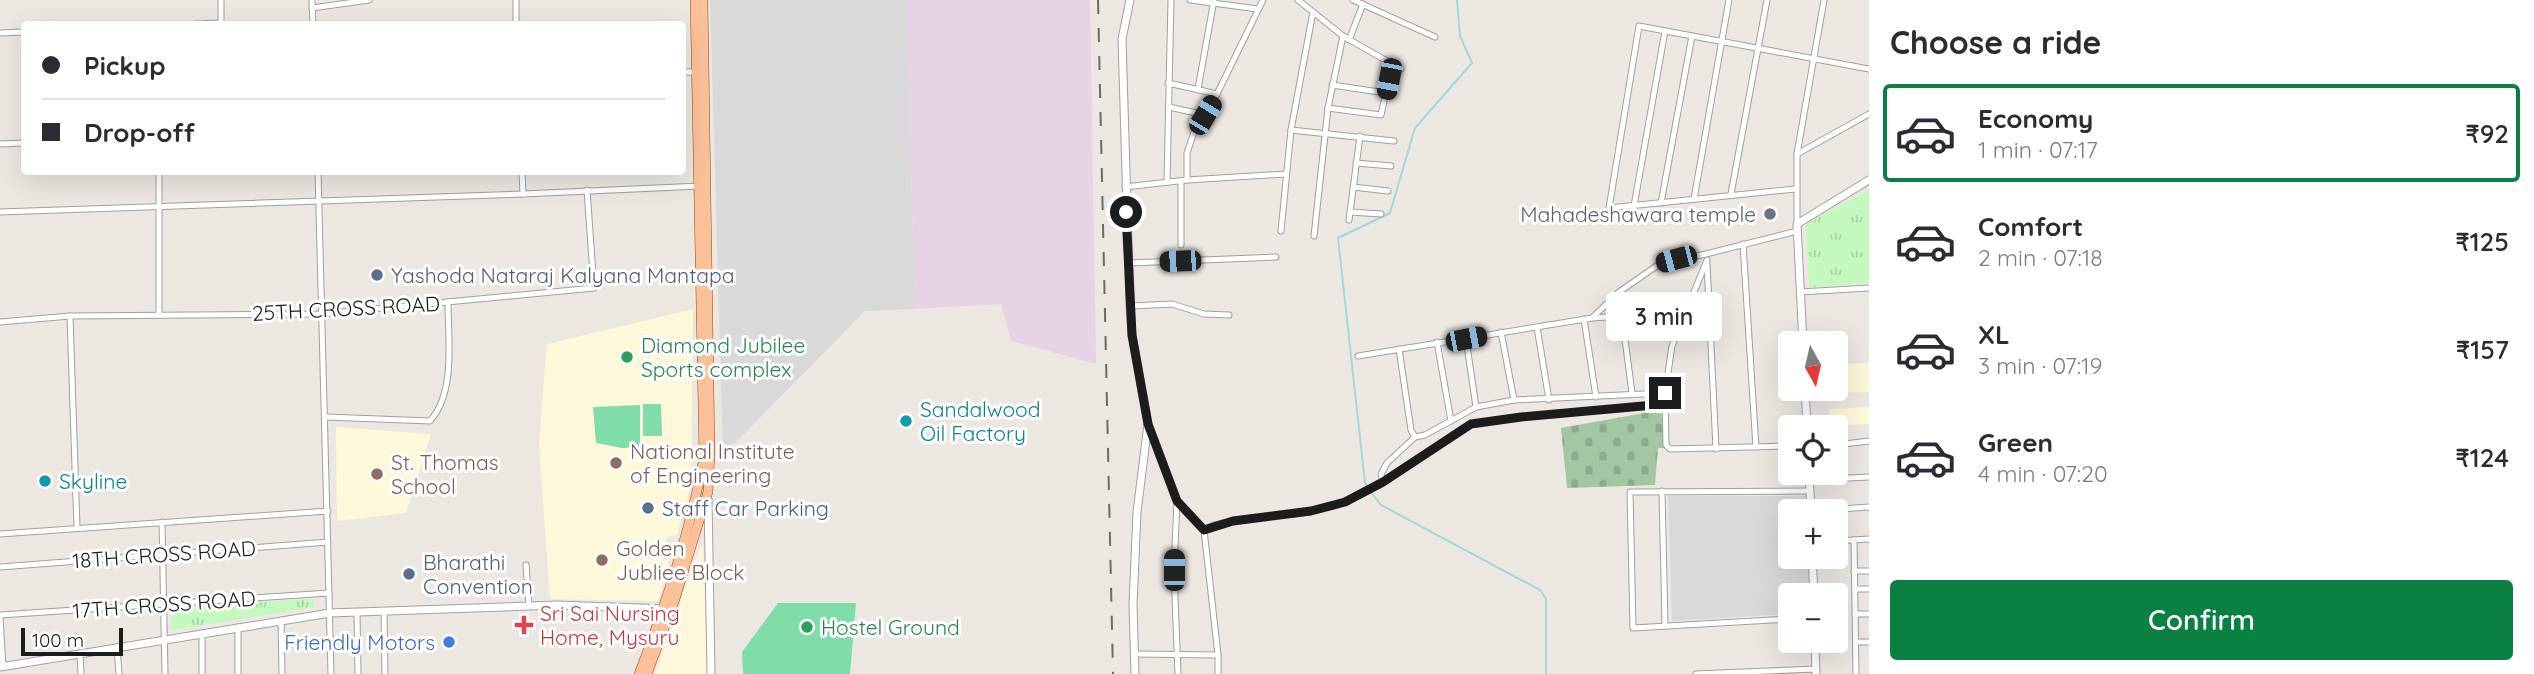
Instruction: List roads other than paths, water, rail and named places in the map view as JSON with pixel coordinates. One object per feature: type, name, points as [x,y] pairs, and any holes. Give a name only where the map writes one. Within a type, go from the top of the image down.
[{"type":"main road","points":[[695,0],[701,72]]},
{"type":"main road","points":[[647,674],[708,492],[710,452],[701,72],[703,0]]},
{"type":"main road","points":[[639,674],[668,609],[704,458],[703,186]]},
{"type":"street","points":[[221,0],[221,21]]},
{"type":"street","points":[[312,0],[313,21]]},
{"type":"street","points":[[312,8],[369,0]]},
{"type":"street","points":[[516,0],[516,21]]},
{"type":"street","points":[[1130,0],[1122,39],[1132,335],[1148,424],[1177,501],[1204,530],[1218,674]]},
{"type":"street","points":[[1167,182],[1171,0]]},
{"type":"street","points":[[1190,0],[1258,9]]},
{"type":"street","points":[[1181,245],[1184,180],[1191,140],[1263,0]]},
{"type":"street","points":[[1298,0],[1346,38],[1401,69]]},
{"type":"street","points":[[1353,0],[1435,37]]},
{"type":"street","points":[[1694,199],[1729,0]]},
{"type":"street","points":[[1731,194],[1767,0]]},
{"type":"street","points":[[1802,331],[1795,189],[1797,154],[1824,0]]},
{"type":"street","points":[[1198,89],[1214,2]]},
{"type":"street","points":[[1314,236],[1332,85],[1346,38],[1363,4]]},
{"type":"street","points":[[1281,231],[1292,130],[1313,12]]},
{"type":"street","points":[[1795,189],[1609,208],[1639,26],[1869,69]]},
{"type":"street","points":[[1634,206],[1665,31]]},
{"type":"street","points":[[0,33],[21,32]]},
{"type":"street","points":[[1661,203],[1692,36]]},
{"type":"street","points":[[1328,108],[1381,115],[1392,65]]},
{"type":"street","points":[[686,72],[701,72]]},
{"type":"street","points":[[1168,83],[1217,94]]},
{"type":"street","points":[[1332,85],[1386,93]]},
{"type":"street","points":[[1169,107],[1205,115]]},
{"type":"street","points":[[1797,154],[1869,114]]},
{"type":"street","points":[[1292,130],[1394,141]]},
{"type":"street","points":[[1349,220],[1360,136]]},
{"type":"street","points":[[0,144],[21,143]]},
{"type":"street","points":[[1356,163],[1391,166]]},
{"type":"street","points":[[1125,187],[1184,180],[1286,174]]},
{"type":"street","points":[[159,175],[159,315]]},
{"type":"street","points":[[318,175],[331,674]]},
{"type":"street","points":[[522,175],[523,194]]},
{"type":"street","points":[[1591,318],[1619,292],[1650,269],[1676,259],[1706,257],[1797,227],[1869,180]]},
{"type":"street","points":[[0,212],[703,186]]},
{"type":"street","points":[[1353,187],[1388,191]]},
{"type":"street","name":"25TH CROSS ROAD","points":[[0,322],[70,316],[321,313],[594,288],[587,190]]},
{"type":"street","points":[[1350,212],[1381,214]]},
{"type":"street","points":[[1743,244],[1756,447]]},
{"type":"street","points":[[1129,263],[1276,257]]},
{"type":"street","points":[[1706,257],[1672,346],[1665,393],[1667,446],[1670,449],[1778,446]]},
{"type":"street","points":[[1706,257],[1716,449]]},
{"type":"street","points":[[1800,292],[1869,288]]},
{"type":"street","points":[[326,417],[430,421],[438,412],[447,378],[449,302]]},
{"type":"street","points":[[1130,306],[1172,304],[1204,314],[1228,315]]},
{"type":"street","points":[[1358,356],[1591,318],[1687,306],[1710,312]]},
{"type":"street","points":[[70,316],[77,528]]},
{"type":"street","points":[[1622,316],[1632,393]]},
{"type":"street","points":[[1584,320],[1596,397]]},
{"type":"street","points":[[1537,327],[1549,400]]},
{"type":"street","points":[[1501,332],[1514,400]]},
{"type":"street","points":[[1466,339],[1476,407]]},
{"type":"street","points":[[1437,342],[1451,421]]},
{"type":"street","points":[[1399,349],[1411,430],[1415,437]]},
{"type":"street","points":[[1381,484],[1381,474],[1387,463],[1415,437],[1476,407],[1514,400],[1665,393]]},
{"type":"street","points":[[1204,530],[1233,521],[1311,511],[1345,502],[1381,484],[1471,424],[1665,404]]},
{"type":"street","points":[[1136,674],[1133,604],[1137,512],[1148,424]]},
{"type":"street","points":[[1848,444],[1869,441]]},
{"type":"street","points":[[702,472],[708,492],[711,674]]},
{"type":"street","points":[[1848,477],[1869,477]]},
{"type":"street","points":[[1810,485],[1811,499]]},
{"type":"street","points":[[1662,491],[1665,626]]},
{"type":"street","points":[[1778,620],[1633,628],[1630,492],[1810,491]]},
{"type":"street","points":[[1177,501],[1174,543],[1178,674]]},
{"type":"street","points":[[1848,509],[1869,508]]},
{"type":"street","points":[[0,534],[328,511]]},
{"type":"street","points":[[162,522],[165,674]]},
{"type":"street","points":[[1848,540],[1869,539]]},
{"type":"street","points":[[1853,540],[1856,674]]},
{"type":"street","name":"18TH CROSS ROAD","points":[[0,567],[328,542]]},
{"type":"street","points":[[526,565],[529,606]]},
{"type":"street","points":[[1854,572],[1869,571]]},
{"type":"street","points":[[1855,589],[1869,589]]},
{"type":"street","name":"17TH CROSS ROAD","points":[[0,617],[329,593]]},
{"type":"street","points":[[0,617],[2,667],[330,613],[529,606],[668,609]]},
{"type":"street","points":[[384,610],[385,674]]},
{"type":"street","points":[[357,612],[358,674]]},
{"type":"street","points":[[1855,614],[1869,614]]},
{"type":"street","points":[[281,620],[282,674]]},
{"type":"street","points":[[238,627],[238,674]]},
{"type":"street","points":[[202,633],[202,674]]},
{"type":"street","points":[[1856,642],[1869,642]]},
{"type":"street","points":[[117,647],[119,674]]},
{"type":"street","points":[[80,653],[81,674]]},
{"type":"street","points":[[1696,674],[1816,671],[1815,653]]},
{"type":"street","points":[[1135,654],[1218,655]]},
{"type":"waterway","points":[[1368,487],[1365,483],[1338,238],[1390,213],[1415,128],[1472,63],[1460,36],[1457,0]]},
{"type":"waterway","points":[[1371,492],[1381,505],[1540,590],[1546,599],[1546,674]]},
{"type":"railway","points":[[1098,0],[1113,674]]},
{"type":"place","name":"Mahadeshawara temple","points":[[1770,214]]},
{"type":"place","name":"Yashoda Nataraj Kalyana Mantapa","points":[[377,275]]},
{"type":"place","name":"Diamond Jubilee Sports complex","points":[[627,357]]},
{"type":"place","name":"Sandalwood Oil Factory","points":[[906,421]]},
{"type":"place","name":"National Institute of Engineering","points":[[616,463]]},
{"type":"place","name":"St. Thomas School","points":[[377,474]]},
{"type":"place","name":"Skyline","points":[[45,481]]},
{"type":"place","name":"Staff Car Parking","points":[[648,508]]},
{"type":"place","name":"Golden Jubliee Block","points":[[602,560]]},
{"type":"place","name":"Bharathi Convention","points":[[409,574]]},
{"type":"place","name":"Sri Sai Nursing Home, Mysuru","points":[[524,625]]},
{"type":"place","name":"Hostel Ground","points":[[807,627]]},
{"type":"place","name":"Friendly Motors","points":[[449,642]]}]
